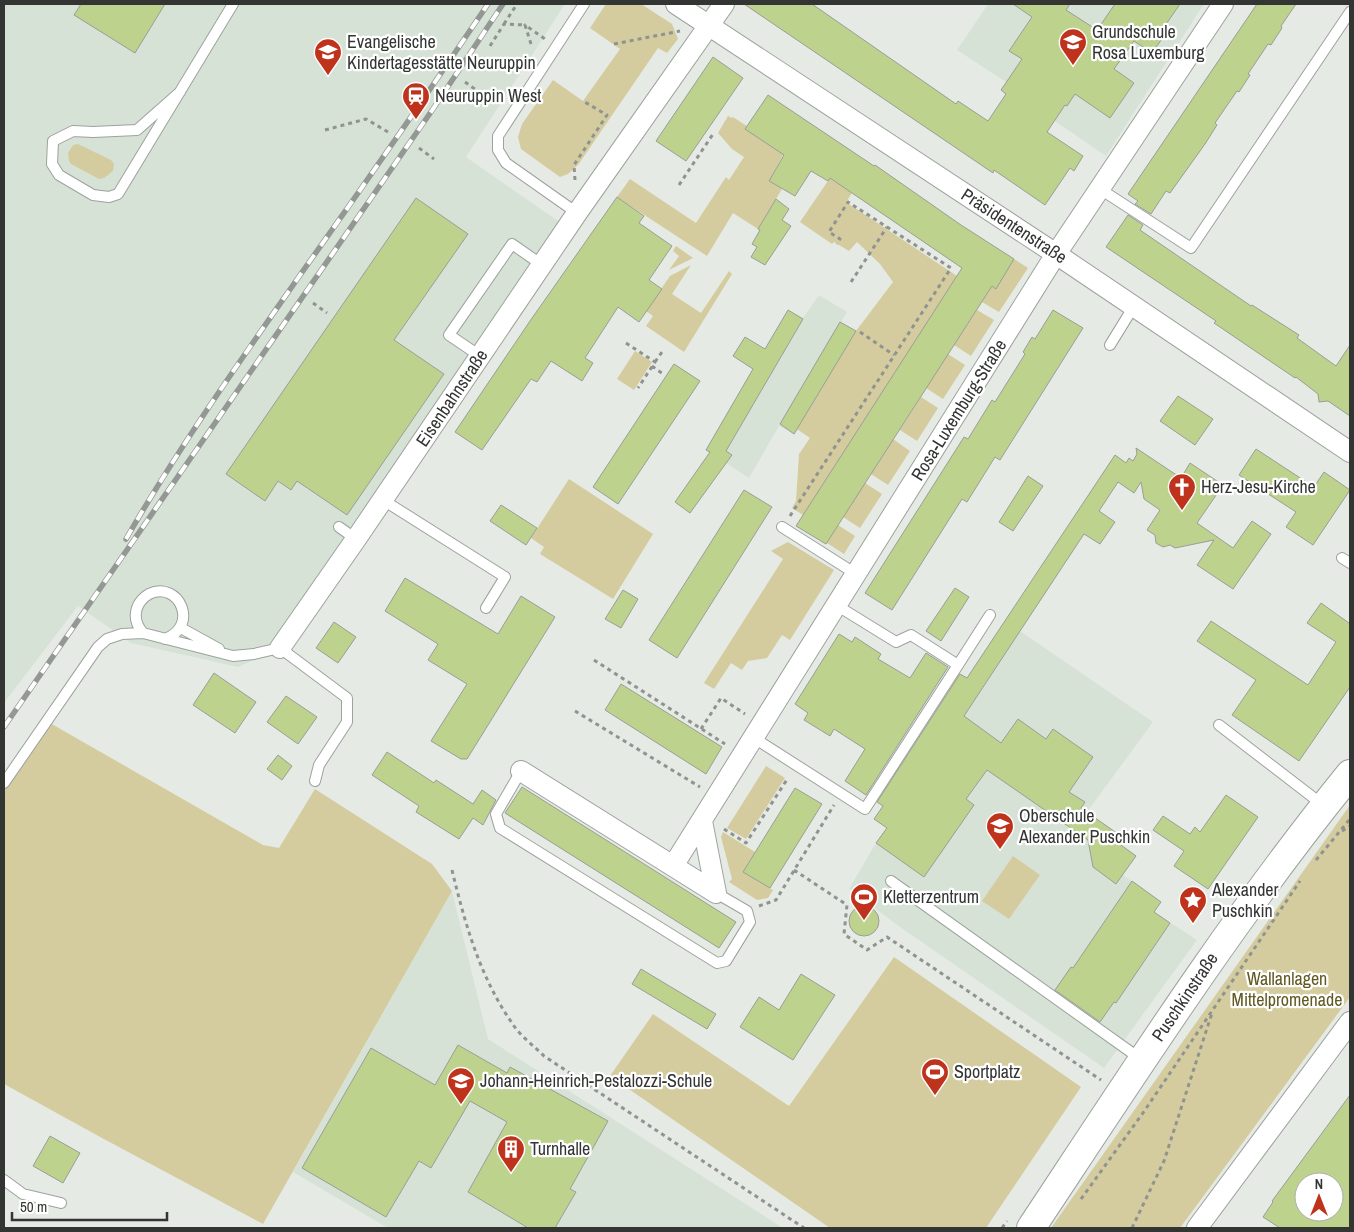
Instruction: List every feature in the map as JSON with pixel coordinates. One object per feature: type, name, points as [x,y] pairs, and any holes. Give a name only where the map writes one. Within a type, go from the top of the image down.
[{"type":"main road","name":"Puschkinstraße","points":[[1031,1228],[1198,978],[1257,895],[1350,774]]},
{"type":"street","name":"Präsidentenstraße","points":[[676,4],[1056,254],[1350,452]]},
{"type":"street","name":"Eisenbahnstraße","points":[[280,648],[383,500],[577,213],[724,4]]},
{"type":"street","name":"Rosa-Luxemburg-Straße","points":[[673,866],[1056,254],[1223,4]]},
{"type":"street","points":[[521,771],[716,893]]},
{"type":"street","points":[[703,818],[716,893]]},
{"type":"street","points":[[1197,1228],[1350,1022]]},
{"type":"lane","points":[[180,92],[137,130],[73,131],[53,141],[52,164],[59,175],[93,195],[109,197],[118,194],[180,92],[233,4]]},
{"type":"lane","points":[[577,213],[506,163],[498,150],[498,136],[584,4]]},
{"type":"lane","points":[[1100,189],[1191,248],[1350,12]]},
{"type":"lane","points":[[480,356],[449,335],[454,327],[512,244],[542,265]]},
{"type":"lane","points":[[1110,345],[1134,306]]},
{"type":"lane","points":[[383,500],[506,577],[486,608]]},
{"type":"lane","points":[[339,527],[356,539]]},
{"type":"lane","points":[[782,527],[856,574]]},
{"type":"lane","points":[[143,633],[137,624],[136,616],[137,607],[141,600],[148,594],[156,592],[172,594],[183,607],[184,616],[181,628],[165,639]]},
{"type":"lane","points":[[836,605],[896,642],[911,635],[958,665]]},
{"type":"lane","points":[[758,731],[797,765],[865,809],[990,615]]},
{"type":"lane","points":[[181,628],[233,656]]},
{"type":"lane","points":[[4,783],[98,647],[107,639],[122,634],[143,633],[233,656],[254,654],[280,648],[347,698],[347,722],[319,765],[315,782]]},
{"type":"lane","points":[[1219,725],[1324,806]]},
{"type":"lane","points":[[521,771],[496,814],[500,828],[717,963],[726,961],[750,922],[747,911],[716,893]]},
{"type":"lane","points":[[892,881],[1142,1061]]},
{"type":"lane","points":[[4,1180],[23,1194],[61,1203]]},
{"type":"path","points":[[490,46],[517,4]]},
{"type":"path","points":[[504,24],[525,26]]},
{"type":"path","points":[[614,44],[710,25]]},
{"type":"path","points":[[465,82],[479,92],[496,95]]},
{"type":"path","points":[[577,213],[574,165],[607,115],[583,101]]},
{"type":"path","points":[[325,130],[366,119],[388,132]]},
{"type":"path","points":[[679,185],[713,134]]},
{"type":"path","points":[[419,148],[434,159]]},
{"type":"path","points":[[782,527],[951,268],[848,202],[829,232],[840,239],[837,244]]},
{"type":"path","points":[[851,282],[887,227]]},
{"type":"path","points":[[313,303],[327,313]]},
{"type":"path","points":[[860,332],[894,355]]},
{"type":"path","points":[[626,342],[655,362]]},
{"type":"path","points":[[638,388],[662,352]]},
{"type":"path","points":[[652,366],[663,374]]},
{"type":"path","points":[[594,660],[743,755]]},
{"type":"path","points":[[702,729],[721,698],[758,731]]},
{"type":"path","points":[[575,711],[716,797]]},
{"type":"path","points":[[703,818],[746,843],[797,765]]},
{"type":"path","points":[[747,911],[776,900],[842,794]]},
{"type":"path","points":[[1314,863],[1350,819]]},
{"type":"path","points":[[1339,833],[1350,826]]},
{"type":"path","points":[[452,870],[463,919],[484,975],[513,1025],[544,1056],[804,1228]]},
{"type":"path","points":[[794,870],[847,905],[844,934],[867,950],[887,937],[1120,1093]]},
{"type":"path","points":[[1078,1205],[1145,1110],[1302,878]]},
{"type":"path","points":[[1132,1228],[1164,1160],[1213,1010]]},
{"type":"shaded area","points":[[4,4],[565,4],[466,157],[568,228],[280,648],[238,667],[131,643],[78,606],[4,703]]},
{"type":"shaded area","name":"Grundschule Rosa Luxemburg","points":[[988,4],[1204,4],[1106,156],[1037,109],[1006,94],[1001,90],[1006,82],[957,50]]},
{"type":"shaded area","points":[[819,295],[847,312],[841,322],[856,331],[795,434],[779,426],[749,478],[706,450],[788,310],[803,318]]},
{"type":"shaded area","name":"Oberschule Alexander Puschkin","points":[[1020,631],[1153,722],[1087,812],[1118,834],[1114,840],[1136,856],[1123,875],[1161,902],[1154,912],[1197,940],[1104,1068],[900,927],[849,889],[876,843],[938,755]]},
{"type":"shaded area","name":"Johann-Heinrich-Pestalozzi-Schule","points":[[452,891],[488,1039],[783,1228],[388,1228],[293,1172]]},
{"type":"green space","points":[[606,4],[641,4],[672,24],[678,39],[667,53],[658,48],[578,165],[568,174],[560,177],[521,149],[518,137],[522,124],[553,80],[583,101],[620,49],[590,28]]},
{"type":"green space","points":[[728,116],[733,117],[785,151],[769,181],[782,189],[758,229],[733,213],[707,256],[617,197],[630,179],[696,223],[726,177],[729,180],[744,157],[732,149],[718,133]]},
{"type":"green space","points":[[78,144],[111,160],[114,164],[113,171],[104,178],[99,179],[71,164],[68,153],[73,145]]},
{"type":"green space","points":[[830,178],[852,193],[846,202],[957,276],[803,515],[792,508],[796,501],[799,454],[810,438],[797,429],[856,331],[893,282],[880,264],[857,242],[849,251],[834,242],[832,244],[800,222]]},
{"type":"green space","points":[[676,246],[693,258],[669,270],[679,256],[673,251]]},
{"type":"green space","points":[[1014,259],[1028,268],[999,312],[982,302],[992,286],[996,288]]},
{"type":"green space","points":[[691,265],[672,294],[701,313],[729,271],[732,274],[684,352],[646,326],[653,316],[646,311],[670,276]]},
{"type":"green space","points":[[977,310],[994,320],[971,356],[954,345]]},
{"type":"green space","points":[[635,351],[652,362],[634,390],[617,379]]},
{"type":"green space","points":[[948,354],[965,365],[943,399],[926,388]]},
{"type":"green space","points":[[921,397],[938,408],[917,441],[900,430]]},
{"type":"green space","points":[[893,439],[910,451],[888,485],[871,474]]},
{"type":"green space","points":[[569,479],[653,534],[613,599],[540,554],[544,547],[531,538]]},
{"type":"green space","points":[[865,483],[882,494],[860,528],[843,517]]},
{"type":"green space","points":[[838,525],[855,536],[844,554],[827,543]]},
{"type":"green space","points":[[788,542],[834,570],[790,640],[782,635],[767,658],[748,661],[742,670],[731,663],[714,689],[704,683],[783,559],[771,551]]},
{"type":"green space","points":[[50,723],[263,845],[279,848],[315,789],[432,864],[452,891],[263,1224],[4,1084],[4,789]]},
{"type":"green space","points":[[766,766],[785,778],[746,839],[727,828]]},
{"type":"green space","name":"Wallanlagen Mittelpromenade","points":[[1350,805],[1350,997],[1180,1228],[1051,1228]]},
{"type":"green space","points":[[723,832],[755,852],[743,872],[773,890],[768,898],[757,900],[729,882],[732,879],[721,837]]},
{"type":"green space","points":[[1013,856],[1040,875],[1009,919],[982,901]]},
{"type":"green space","name":"Sportplatz","points":[[894,957],[1081,1087],[986,1228],[830,1228],[610,1076],[653,1014],[789,1106]]},
{"type":"building","points":[[81,4],[165,4],[135,53],[74,15]]},
{"type":"building","points":[[744,4],[812,4],[956,104],[958,101],[988,121],[1006,94],[1001,90],[1022,59],[1009,51],[1032,17],[1013,4],[1070,4],[1066,10],[1097,30],[1115,4],[1180,4],[1160,33],[1164,36],[1152,53],[1134,41],[1114,69],[1134,83],[1110,118],[1075,94],[1067,106],[1065,105],[1047,132],[1083,156],[1074,171],[1070,168],[1045,205],[994,170],[993,173]]},
{"type":"building","points":[[1257,4],[1296,4],[1271,45],[1268,44],[1248,74],[1250,75],[1239,92],[1237,91],[1215,123],[1217,125],[1205,144],[1170,193],[1166,191],[1151,214],[1135,204],[1138,201],[1128,194]]},
{"type":"building","points":[[713,57],[743,78],[686,161],[656,141]]},
{"type":"building","points":[[768,95],[1014,259],[996,289],[992,286],[826,544],[796,526],[962,268],[830,178],[828,181],[811,171],[795,196],[769,181],[784,155],[745,129]]},
{"type":"building","points":[[617,197],[644,216],[639,223],[672,246],[649,280],[662,289],[639,322],[618,307],[585,358],[593,363],[582,381],[551,361],[537,382],[531,379],[482,450],[455,432]]},
{"type":"building","points":[[416,198],[468,234],[394,340],[444,374],[347,515],[297,481],[291,490],[278,481],[265,501],[226,474]]},
{"type":"building","points":[[776,199],[789,209],[782,220],[791,226],[765,265],[751,257],[757,247],[752,244],[760,230],[758,229]]},
{"type":"building","points":[[1128,215],[1143,225],[1140,230],[1251,306],[1299,335],[1297,338],[1336,366],[1350,345],[1350,416],[1328,401],[1319,402],[1318,394],[1296,377],[1214,323],[1216,321],[1106,247]]},
{"type":"building","points":[[788,310],[803,319],[726,451],[732,455],[690,513],[675,502],[710,452],[706,450],[753,369],[733,356],[745,337],[765,349]]},
{"type":"building","points":[[1053,310],[1083,328],[1000,460],[995,457],[967,502],[962,499],[892,610],[865,593],[964,437],[968,439],[992,400],[995,402],[1025,354],[1023,352],[1032,337],[1035,339]]},
{"type":"building","points":[[840,322],[856,331],[794,434],[780,424]]},
{"type":"building","points":[[674,364],[700,381],[618,504],[593,487]]},
{"type":"building","points":[[1178,396],[1213,419],[1195,445],[1160,421]]},
{"type":"building","points":[[1136,448],[1181,478],[1190,463],[1223,485],[1197,523],[1233,548],[1252,521],[1271,534],[1233,589],[1197,565],[1214,540],[1175,548],[1170,545],[1163,547],[1156,543],[1155,535],[1147,530],[1160,510],[1144,499],[1141,482],[1134,493],[1118,482],[1099,511],[1115,522],[1100,544],[1084,534],[964,716],[1001,743],[1018,719],[1046,739],[1053,729],[1093,757],[1069,792],[1085,802],[1081,808],[1118,834],[1114,840],[1136,856],[1116,884],[1093,867],[1088,840],[987,770],[966,799],[974,805],[924,877],[876,843],[887,828],[874,819],[883,806],[877,802],[960,674],[967,678],[1115,455],[1126,463],[1129,458],[1133,461],[1137,454]]},
{"type":"building","points":[[1256,449],[1314,487],[1324,472],[1350,490],[1313,545],[1286,527],[1296,512],[1239,475]]},
{"type":"building","points":[[1028,476],[1043,486],[1013,531],[999,522]]},
{"type":"building","points":[[744,490],[772,507],[677,658],[649,640]]},
{"type":"building","points":[[501,505],[537,528],[526,545],[490,521]]},
{"type":"building","points":[[405,578],[498,634],[521,596],[555,617],[467,759],[461,759],[431,741],[467,684],[428,660],[438,644],[385,611]]},
{"type":"building","points":[[955,588],[969,597],[941,641],[926,631]]},
{"type":"building","points":[[623,590],[638,599],[621,628],[605,619]]},
{"type":"building","points":[[1321,603],[1350,622],[1350,687],[1299,761],[1232,715],[1256,680],[1197,641],[1211,621],[1308,685],[1336,642],[1307,623]]},
{"type":"building","points":[[334,622],[356,637],[338,663],[316,648]]},
{"type":"building","points":[[839,634],[852,642],[855,637],[881,654],[878,659],[910,678],[926,653],[948,667],[866,795],[845,781],[865,749],[834,729],[830,736],[804,720],[808,713],[795,704]]},
{"type":"building","points":[[214,673],[256,702],[235,733],[193,705]]},
{"type":"building","points":[[621,684],[722,747],[706,774],[605,710]]},
{"type":"building","points":[[286,696],[317,717],[298,744],[267,722]]},
{"type":"building","points":[[387,752],[434,783],[436,780],[473,804],[482,790],[496,800],[483,825],[473,818],[459,839],[416,812],[419,806],[372,775]]},
{"type":"building","points":[[278,755],[292,766],[282,780],[267,769]]},
{"type":"building","points":[[522,787],[736,922],[719,948],[505,813]]},
{"type":"building","points":[[795,788],[822,804],[770,888],[743,872]]},
{"type":"building","points":[[1226,795],[1258,817],[1208,889],[1174,866],[1184,851],[1153,830],[1163,816],[1190,834],[1195,827],[1200,832]]},
{"type":"building","points":[[1132,881],[1161,902],[1154,912],[1170,923],[1116,1003],[1114,1002],[1100,1022],[1055,990],[1071,967],[1073,968]]},
{"type":"building","name":"Kletterzentrum","points":[[864,906],[875,910],[879,921],[875,932],[864,936],[853,932],[849,921],[853,910]]},
{"type":"building","points":[[641,969],[716,1014],[707,1029],[632,984]]},
{"type":"building","points":[[801,974],[835,995],[793,1060],[740,1027],[759,997],[779,1010]]},
{"type":"building","points":[[458,1045],[507,1073],[510,1067],[608,1121],[570,1189],[576,1192],[555,1228],[528,1228],[468,1192],[507,1122],[470,1101],[431,1168],[419,1161],[386,1217],[302,1168],[371,1048],[435,1085]]},
{"type":"building","points":[[1350,1095],[1350,1228],[1280,1228],[1263,1217],[1272,1201]]},
{"type":"building","points":[[50,1136],[80,1153],[63,1183],[33,1166]]},
{"type":"railway","points":[[126,539],[212,402],[488,4]]},
{"type":"railway","points":[[4,727],[433,109],[503,4]]},
{"type":"place","name":"Grundschule Rosa Luxemburg","points":[[1073,66]]},
{"type":"place","name":"Evangelische Kindertagesstätte Neuruppin","points":[[328,76]]},
{"type":"place","name":"Neuruppin West","points":[[416,120]]},
{"type":"place","name":"Herz-Jesu-Kirche","points":[[1182,511]]},
{"type":"place","name":"Oberschule Alexander Puschkin","points":[[1000,850]]},
{"type":"place","name":"Kletterzentrum","points":[[864,921]]},
{"type":"place","name":"Alexander Puschkin","points":[[1193,924]]},
{"type":"place","name":"Sportplatz","points":[[935,1096]]},
{"type":"place","name":"Johann-Heinrich-Pestalozzi-Schule","points":[[461,1105]]},
{"type":"place","name":"Turnhalle","points":[[511,1173]]}]
